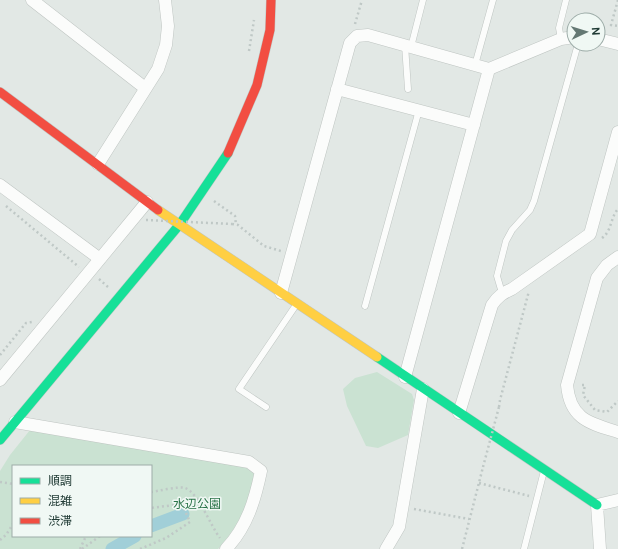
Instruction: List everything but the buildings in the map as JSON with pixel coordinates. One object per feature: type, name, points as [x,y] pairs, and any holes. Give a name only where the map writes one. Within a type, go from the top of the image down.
[{"type":"street","points":[[32,0],[145,88]]},
{"type":"street","points":[[98,164],[158,68],[166,45],[168,26],[165,0]]},
{"type":"street","points":[[0,440],[180,224],[230,148],[257,85],[270,30],[271,0]]},
{"type":"street","points":[[281,293],[350,43],[357,36],[368,35],[489,69],[566,38]]},
{"type":"street","points":[[606,41],[618,44]]},
{"type":"street","points":[[405,377],[489,69]]},
{"type":"street","points":[[338,89],[474,125]]},
{"type":"street","points":[[0,92],[147,202],[597,505],[618,500]]},
{"type":"street","points":[[460,413],[492,305],[502,293],[512,289],[590,234],[618,132]]},
{"type":"street","points":[[0,185],[100,259]]},
{"type":"street","points":[[0,380],[147,202]]},
{"type":"street","points":[[618,257],[607,264],[597,278],[567,384],[568,398],[573,408],[583,419],[589,423],[618,432]]},
{"type":"street","points":[[386,549],[399,527],[423,389]]},
{"type":"street","points":[[15,422],[249,462],[261,471],[255,501],[241,531],[227,548]]},
{"type":"street","points":[[597,505],[600,549]]},
{"type":"lane","points":[[408,89],[408,46],[423,0]]},
{"type":"lane","points":[[475,65],[493,0]]},
{"type":"lane","points":[[561,39],[559,28],[566,0]]},
{"type":"lane","points":[[502,293],[498,282],[498,268],[508,235],[530,210],[534,201],[576,52]]},
{"type":"lane","points":[[365,306],[418,110]]},
{"type":"lane","points":[[266,407],[239,389],[297,303]]},
{"type":"lane","points":[[524,549],[544,470]]},
{"type":"path","points":[[355,29],[354,25],[362,0]]},
{"type":"path","points":[[618,0],[611,25],[618,26]]},
{"type":"path","points":[[214,201],[235,216],[234,224]]},
{"type":"path","points":[[2,203],[82,270]]},
{"type":"path","points":[[601,238],[608,234],[615,212],[618,209]]},
{"type":"path","points":[[146,220],[234,224],[264,246],[287,252]]},
{"type":"path","points":[[98,278],[108,286]]},
{"type":"path","points":[[462,549],[530,289]]},
{"type":"path","points":[[0,355],[26,323],[33,322]]},
{"type":"path","points":[[582,385],[585,385],[583,395],[595,410],[606,412],[618,401]]},
{"type":"path","points":[[0,482],[12,484]]},
{"type":"path","points":[[479,483],[537,498]]},
{"type":"path","points":[[152,492],[184,488],[194,493],[212,528],[227,548]]},
{"type":"path","points":[[140,549],[166,538],[190,522],[182,504],[152,508]]},
{"type":"path","points":[[403,506],[469,520]]},
{"type":"path","points":[[0,540],[6,535],[12,526]]},
{"type":"path","points":[[81,549],[86,537]]},
{"type":"path","points":[[81,549],[99,537]]},
{"type":"green space","points":[[377,372],[412,394],[414,400],[408,435],[378,448],[366,446],[347,406],[343,389],[355,378]]},
{"type":"green space","name":"水辺公園","points":[[30,430],[247,466],[254,474],[250,495],[242,514],[232,532],[218,549],[0,549],[0,471],[10,455]]},
{"type":"waterway","points":[[152,526],[183,514]]},
{"type":"waterway","points":[[112,549],[133,537]]},
{"type":"traffic: fast","points":[[0,440],[180,224],[228,153]]},
{"type":"traffic: fast","points":[[377,357],[597,505]]},
{"type":"traffic: slow","points":[[158,210],[377,357]]},
{"type":"traffic: jam","points":[[228,153],[257,85],[270,30],[271,0]]},
{"type":"traffic: jam","points":[[0,92],[158,210]]}]
